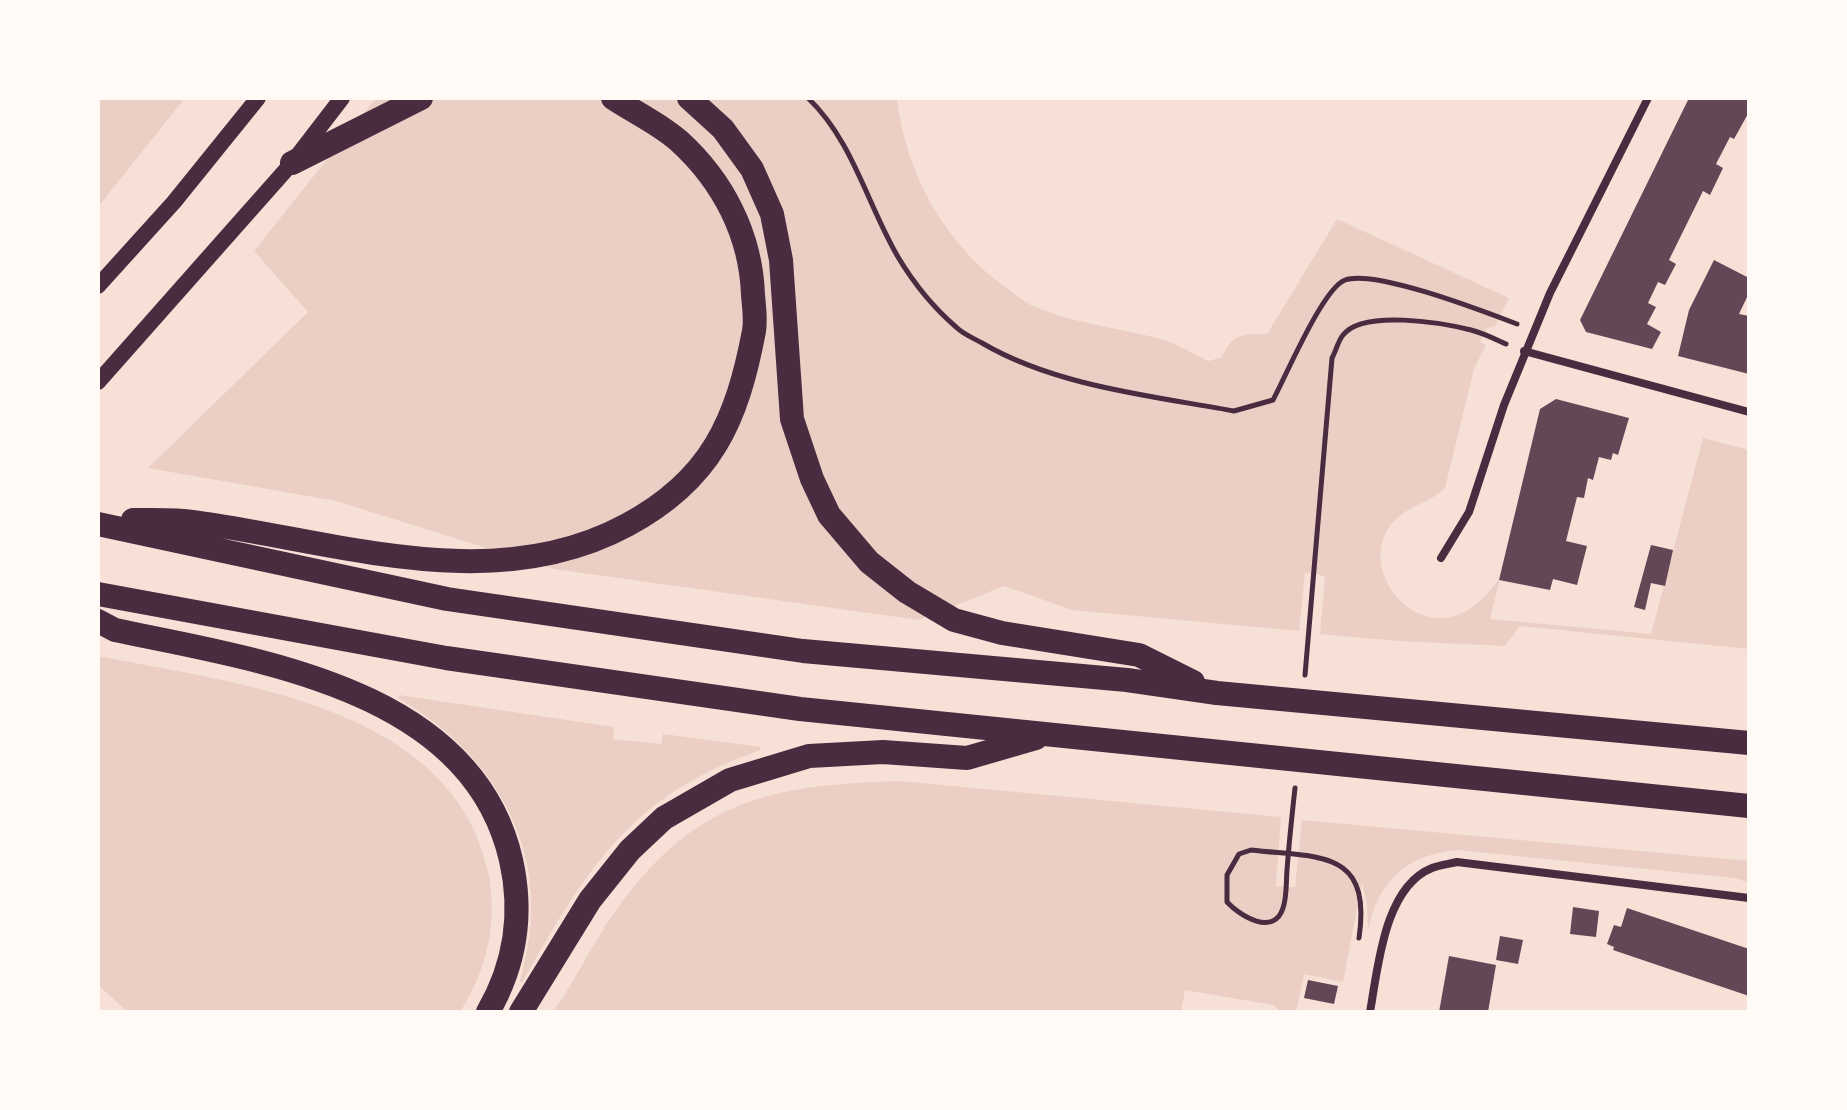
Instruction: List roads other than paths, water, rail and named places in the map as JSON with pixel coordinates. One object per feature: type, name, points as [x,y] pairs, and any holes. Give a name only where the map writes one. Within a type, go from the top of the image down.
[{"type":"highway","points":[[292,163],[421,98]]},
{"type":"highway","points":[[98,521],[190,522],[418,559],[489,562],[545,556],[599,541],[647,515],[692,480],[720,439],[744,383],[755,325],[752,273],[743,233],[722,190],[678,141],[613,98]]},
{"type":"highway","points":[[689,98],[723,129],[752,169],[772,214],[781,260],[792,419],[812,479],[829,515],[869,562],[907,592],[954,620],[1002,633],[1139,655],[1217,693]]},
{"type":"highway","points":[[98,521],[447,599],[803,651],[1127,680],[1217,693],[1749,743]]},
{"type":"highway","points":[[98,594],[446,658],[800,709],[1749,806]]},
{"type":"highway","points":[[98,621],[115,630],[276,664],[334,684],[382,707],[448,751],[473,778],[494,810],[507,840],[515,875],[518,906],[515,946],[506,975],[488,1012]]},
{"type":"highway","points":[[521,1012],[590,900],[630,850],[664,818],[730,780],[809,756],[883,752],[967,758],[1050,734]]},
{"type":"main road","points":[[98,286],[174,202],[258,98]]},
{"type":"main road","points":[[98,382],[292,163],[342,98]]},
{"type":"street","points":[[1441,558],[1469,512],[1533,329],[1648,98]]},
{"type":"street","points":[[1524,351],[1749,412]]},
{"type":"street","points":[[1370,1012],[1381,949],[1396,902],[1430,868],[1457,862],[1749,898]]}]
